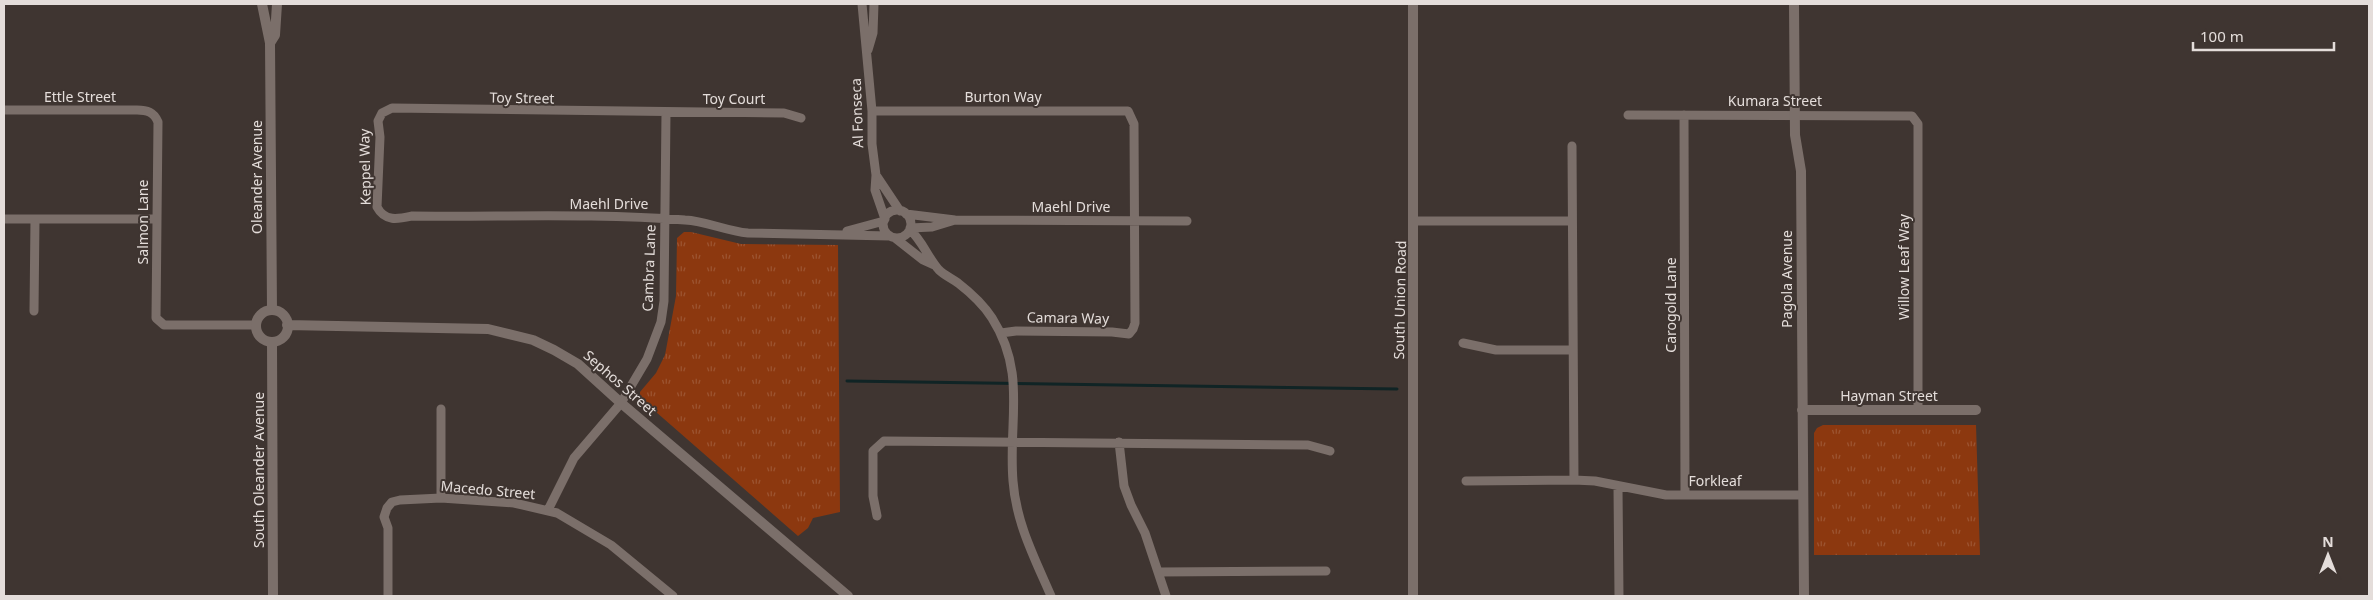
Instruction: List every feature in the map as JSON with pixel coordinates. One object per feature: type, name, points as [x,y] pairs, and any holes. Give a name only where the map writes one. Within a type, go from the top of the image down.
[{"type":"street","name":"Oleander Avenue","points":[[262,4],[270,43],[272,310]]},
{"type":"street","name":"Oleander Avenue","points":[[270,43],[275,35],[277,4]]},
{"type":"street","name":"Al Fonseca","points":[[862,4],[864,32],[868,51],[872,111],[872,157],[876,175],[875,190],[884,220]]},
{"type":"street","name":"Al Fonseca","points":[[868,51],[873,33],[874,4]]},
{"type":"street","name":"South Union Road","points":[[1413,4],[1413,596]]},
{"type":"street","name":"Pagola Avenue","points":[[1794,4],[1795,114],[1800,171],[1801,495],[1804,596]]},
{"type":"street","name":"Toy Street","points":[[380,116],[392,108],[666,113]]},
{"type":"street","name":"Ettle Street","points":[[4,110],[145,110],[155,116]]},
{"type":"street","name":"Burton Way","points":[[872,111],[1128,111],[1132,116],[1134,124],[1136,221]]},
{"type":"street","name":"Toy Court","points":[[666,113],[784,113],[801,118]]},
{"type":"street","name":"Cambra Lane","points":[[548,510],[574,458],[621,403],[647,359],[661,322],[664,301],[666,113]]},
{"type":"street","name":"Kumara Street","points":[[1628,115],[1902,114],[1912,116],[1918,124]]},
{"type":"street","name":"Carogold Lane","points":[[1684,115],[1685,495]]},
{"type":"street","name":"Salmon Lane","points":[[155,116],[158,122],[156,318],[164,325],[256,325]]},
{"type":"street","name":"Keppel Way","points":[[380,116],[377,207],[383,215]]},
{"type":"street","name":"Willow Leaf Way","points":[[1918,124],[1918,410]]},
{"type":"street","points":[[1572,146],[1574,480]]},
{"type":"street","name":"Al Fonseca","points":[[876,175],[903,213]]},
{"type":"street","points":[[934,265],[923,260],[885,230],[884,220],[890,213],[903,213],[910,221],[910,229],[934,265],[968,291],[981,304],[1001,333],[1010,356],[1015,388],[1011,441],[1013,483],[1020,522],[1051,596]]},
{"type":"street","name":"Maehl Drive","points":[[903,213],[955,220],[1187,221]]},
{"type":"street","name":"Maehl Drive","points":[[383,215],[394,219],[412,216],[664,219],[696,221],[733,232],[893,237]]},
{"type":"street","points":[[4,219],[156,219]]},
{"type":"street","points":[[34,311],[35,219]]},
{"type":"street","name":"Maehl Drive","points":[[834,234],[884,220]]},
{"type":"street","name":"Maehl Drive","points":[[910,229],[932,227],[955,220]]},
{"type":"street","points":[[1414,220],[1572,221]]},
{"type":"street","name":"Camara Way","points":[[1001,333],[1025,331],[1112,332],[1129,334],[1134,329],[1136,221]]},
{"type":"street","points":[[921,244],[924,235],[932,227]]},
{"type":"street","points":[[893,237],[903,237],[910,229]]},
{"type":"street","points":[[272,310],[282,314],[287,326],[283,338],[272,343],[259,335],[256,325],[263,313],[272,310]]},
{"type":"street","name":"Sephos Street","points":[[287,326],[467,327],[511,334],[554,350],[578,364],[621,403],[848,596]]},
{"type":"street","name":"South Oleander Avenue","points":[[272,343],[273,596]]},
{"type":"street","points":[[1463,343],[1496,350],[1572,350]]},
{"type":"street","points":[[441,409],[441,498]]},
{"type":"street","name":"Hayman Street","points":[[1802,410],[1976,410]]},
{"type":"street","points":[[877,516],[873,496],[873,452],[884,440],[1308,445],[1330,451]]},
{"type":"street","points":[[1119,442],[1126,492],[1145,533],[1166,596]]},
{"type":"street","name":"Forkleaf","points":[[1466,482],[1574,480],[1595,481],[1666,495],[1801,495]]},
{"type":"street","points":[[1618,487],[1619,596]]},
{"type":"street","name":"Macedo Street","points":[[388,596],[388,528],[384,517],[387,508],[392,502],[400,500],[441,498],[514,504],[548,510],[581,526],[611,545],[673,596]]},
{"type":"street","points":[[1159,572],[1326,571]]},
{"type":"green space","points":[[684,232],[741,244],[838,245],[840,512],[813,518],[808,528],[798,536],[640,398],[640,392],[656,373],[665,355],[676,296],[677,238]]},
{"type":"green space","points":[[1823,425],[1976,425],[1980,555],[1814,555],[1814,433],[1817,428]]},
{"type":"waterway","points":[[847,381],[1397,389]]}]
